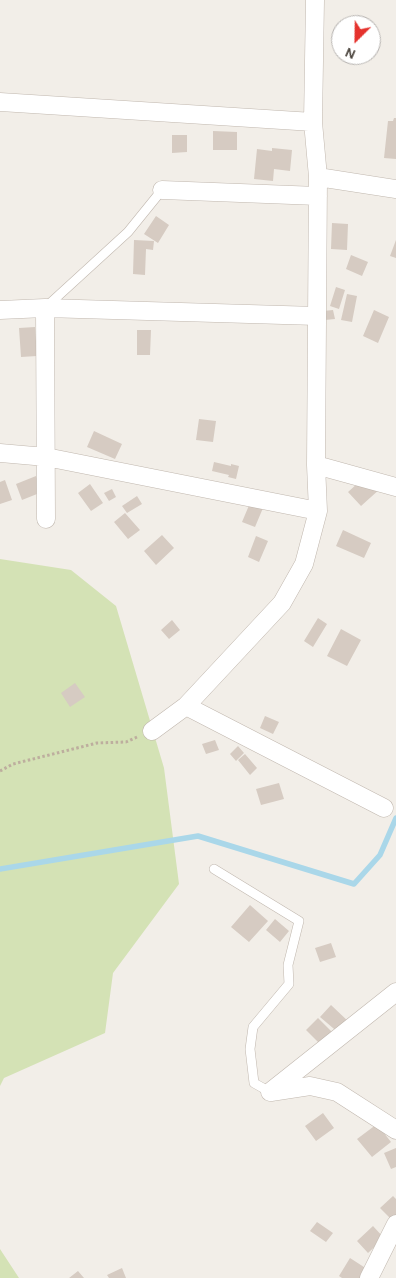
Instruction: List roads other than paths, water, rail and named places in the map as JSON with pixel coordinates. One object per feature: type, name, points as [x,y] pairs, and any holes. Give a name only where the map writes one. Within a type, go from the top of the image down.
[{"type":"street","points":[[152,731],[186,706],[282,603],[304,564],[318,511],[316,465],[318,178],[313,122],[316,0]]},
{"type":"street","points":[[0,102],[313,122]]},
{"type":"street","points":[[318,178],[396,189]]},
{"type":"street","points":[[162,190],[318,196]]},
{"type":"street","points":[[0,310],[45,308],[317,316]]},
{"type":"street","points":[[45,308],[46,519]]},
{"type":"street","points":[[0,453],[46,457],[318,511]]},
{"type":"street","points":[[316,465],[396,487]]},
{"type":"street","points":[[186,706],[384,808]]},
{"type":"street","points":[[270,1092],[396,992]]},
{"type":"street","points":[[270,1092],[310,1086],[336,1092],[396,1130]]},
{"type":"street","points":[[369,1278],[396,1224]]},
{"type":"lane","points":[[45,308],[128,232],[162,190]]},
{"type":"lane","points":[[214,869],[299,921],[288,965],[289,984],[253,1027],[250,1049],[254,1082],[270,1092]]},
{"type":"waterway","points":[[0,869],[198,836],[354,884],[380,855],[396,818]]}]
